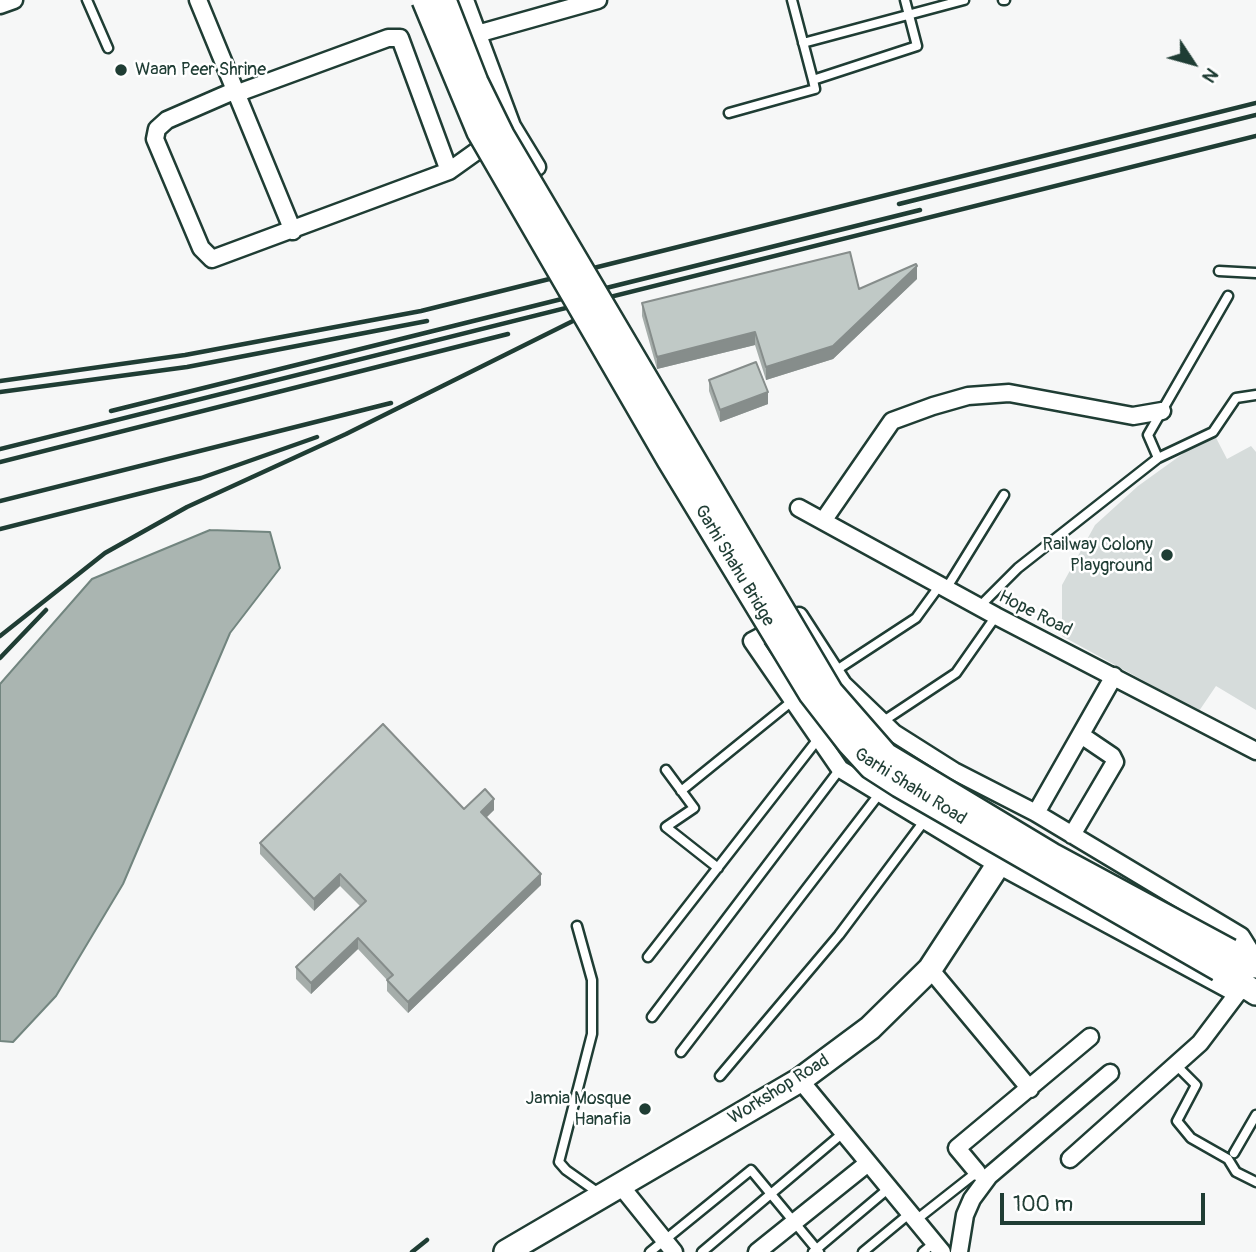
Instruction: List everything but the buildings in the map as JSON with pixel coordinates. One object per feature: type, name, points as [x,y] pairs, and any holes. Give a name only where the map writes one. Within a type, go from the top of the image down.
[{"type":"main road","name":"Garhi Shahu Bridge","points":[[424,0],[479,132],[668,460],[811,694],[849,743],[871,767],[899,785],[1224,960]]},
{"type":"main road","name":"Garhi Shahu Bridge","points":[[444,0],[476,82],[502,135],[831,692],[886,755],[1224,960]]},
{"type":"main road","name":"Workshop Road","points":[[506,1252],[800,1080],[870,1028],[930,970],[998,865]]},
{"type":"main road","points":[[1224,960],[1249,985]]},
{"type":"street","points":[[198,0],[293,231]]},
{"type":"street","points":[[465,0],[512,126],[537,167]]},
{"type":"street","points":[[477,34],[592,1]]},
{"type":"street","points":[[449,172],[400,38],[388,37],[237,92],[160,124],[156,139],[206,255],[218,259],[449,172],[512,126]]},
{"type":"street","points":[[823,521],[892,421],[933,406],[968,396],[1009,393],[1133,416],[1162,411]]},
{"type":"street","name":"Hope Road","points":[[799,508],[979,607],[1256,751]]},
{"type":"street","name":"Garhi Shahu Road","points":[[1249,985],[998,865],[840,769],[791,702],[752,641],[799,616],[843,684],[882,723],[954,771],[1037,813],[1241,936],[1256,960]]},
{"type":"street","points":[[1037,813],[1115,676]]},
{"type":"street","points":[[1072,835],[1115,762],[1112,756],[1081,735]]},
{"type":"street","points":[[930,970],[1030,1089]]},
{"type":"street","points":[[1070,1159],[1200,1043],[1249,985]]},
{"type":"street","points":[[977,1172],[957,1148],[1090,1037]]},
{"type":"street","points":[[958,1252],[965,1215],[972,1199],[989,1176],[1110,1073]]},
{"type":"street","points":[[800,1080],[912,1217],[933,1249]]},
{"type":"street","points":[[757,1252],[868,1163]]},
{"type":"street","points":[[611,1190],[669,1246]]},
{"type":"lane","points":[[87,0],[108,48]]},
{"type":"lane","points":[[729,113],[815,89],[792,0]]},
{"type":"lane","points":[[813,80],[917,46],[905,0]]},
{"type":"lane","points":[[803,43],[964,0]]},
{"type":"lane","points":[[1219,271],[1256,273]]},
{"type":"lane","points":[[1158,458],[1147,435],[1228,296]]},
{"type":"lane","points":[[979,607],[1018,568],[1158,458],[1213,432],[1236,398],[1256,395]]},
{"type":"lane","points":[[835,671],[916,618],[943,587],[1003,495]]},
{"type":"lane","points":[[882,723],[956,673],[996,616]]},
{"type":"lane","points":[[681,791],[791,702]]},
{"type":"lane","points":[[648,957],[818,739]]},
{"type":"lane","points":[[652,1017],[840,769]]},
{"type":"lane","points":[[666,770],[694,808],[666,827],[718,868]]},
{"type":"lane","points":[[681,1052],[880,793]]},
{"type":"lane","points":[[720,1076],[839,935],[925,820]]},
{"type":"lane","points":[[577,926],[592,980],[592,1034],[559,1162],[566,1170],[611,1190]]},
{"type":"lane","points":[[1176,1065],[1196,1085],[1177,1121],[1191,1138],[1228,1159],[1236,1172],[1256,1182]]},
{"type":"lane","points":[[1234,1153],[1256,1115]]},
{"type":"lane","points":[[702,1252],[843,1133]]},
{"type":"lane","points":[[650,1252],[669,1246],[751,1170],[816,1251],[889,1188]]},
{"type":"lane","points":[[863,1252],[977,1172]]},
{"type":"shaded area","name":"Railway Colony Playground","points":[[1213,432],[1227,459],[1251,446],[1256,452],[1256,710],[1216,686],[1199,711],[1062,636],[1062,585],[1095,525],[1138,486]]},
{"type":"shaded area","points":[[210,530],[270,532],[280,568],[230,633],[123,884],[56,996],[13,1042],[0,1041],[0,684],[92,579]]},
{"type":"railway","points":[[0,381],[185,355],[421,311],[1256,103]]},
{"type":"railway","points":[[899,204],[1256,115]]},
{"type":"railway","points":[[0,449],[1256,136]]},
{"type":"railway","points":[[111,411],[920,210]]},
{"type":"railway","points":[[0,636],[105,553],[187,507],[346,434],[589,313]]},
{"type":"railway","points":[[0,392],[187,367],[427,321]]},
{"type":"railway","points":[[0,462],[508,334]]},
{"type":"railway","points":[[0,501],[391,403]]},
{"type":"railway","points":[[0,529],[201,478],[317,437]]},
{"type":"railway","points":[[0,658],[46,610]]},
{"type":"railway","points":[[412,1252],[427,1240]]},
{"type":"place","name":"Waan Peer Shrine","points":[[121,70]]},
{"type":"place","name":"Railway Colony Playground","points":[[1167,555]]},
{"type":"place","name":"Jamia Mosque Hanafia","points":[[645,1109]]}]
